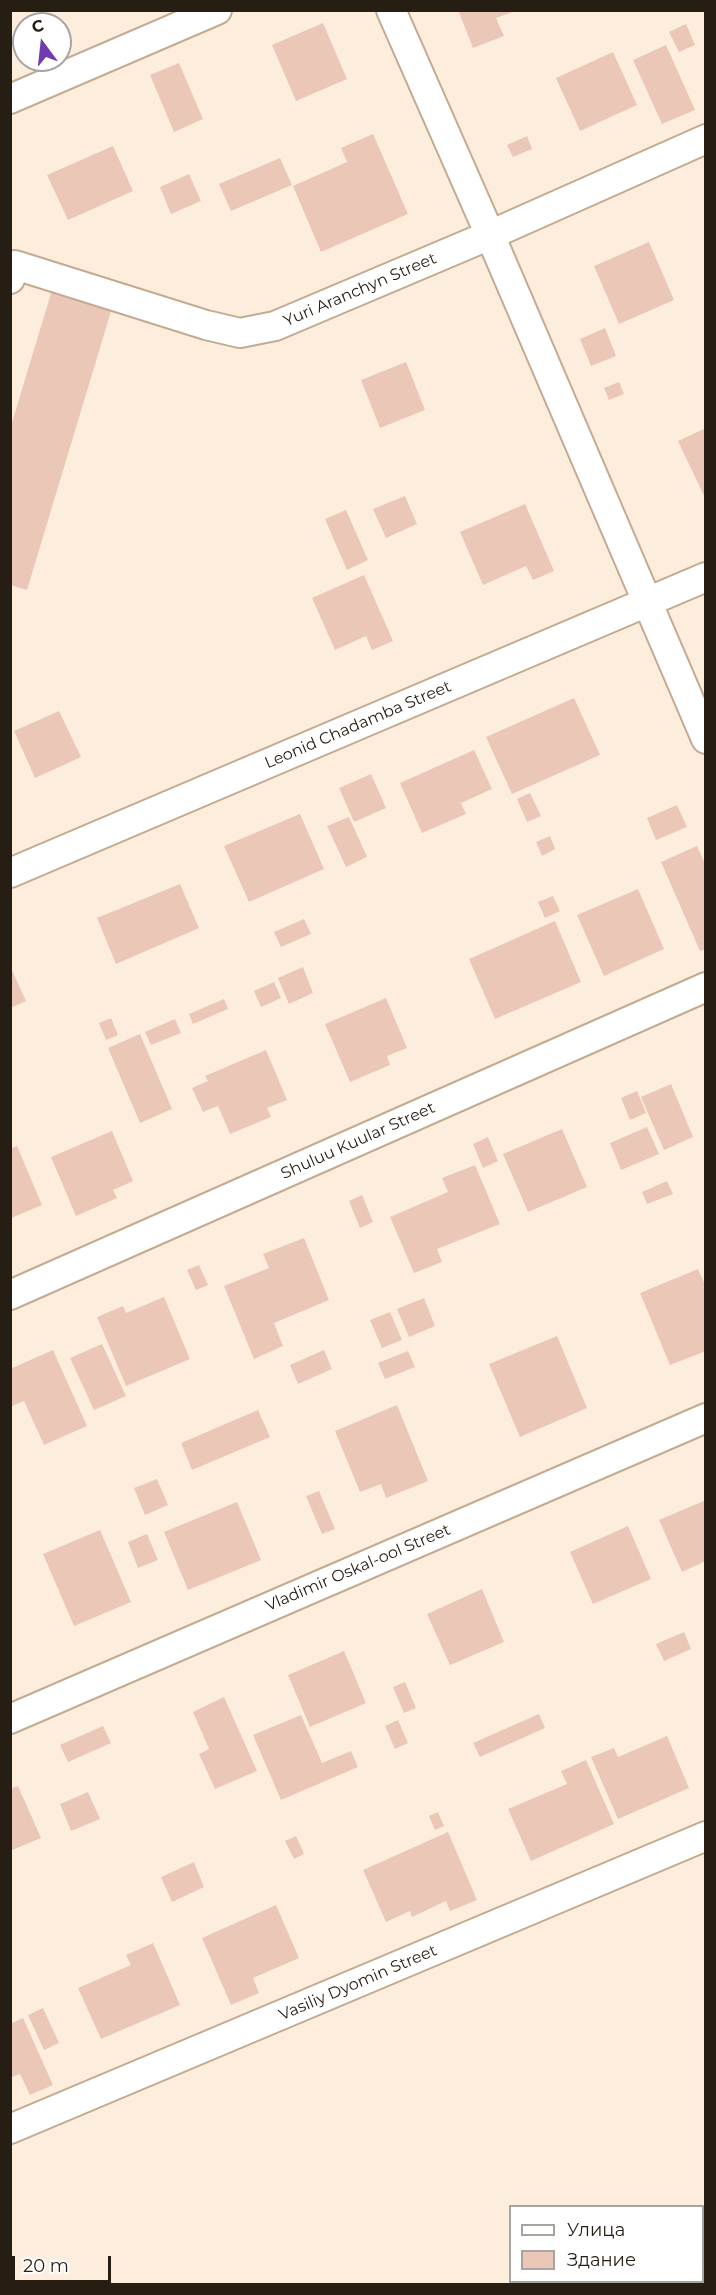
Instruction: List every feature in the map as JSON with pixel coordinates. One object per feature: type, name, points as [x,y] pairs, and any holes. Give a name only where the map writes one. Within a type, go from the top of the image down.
[{"type":"street","points":[[10,99],[217,10]]},
{"type":"street","points":[[391,10],[490,235],[705,739]]},
{"type":"street","name":"Yuri Aranchyn Street","points":[[12,266],[240,333],[275,326],[490,235],[705,139]]},
{"type":"street","name":"Leonid Chadamba Street","points":[[10,873],[705,577]]},
{"type":"street","name":"Shuluu Kuular Street","points":[[10,1295],[705,987]]},
{"type":"street","name":"Vladimir Oskal-ool Street","points":[[10,1719],[705,1418]]},
{"type":"street","name":"Vasiliy Dyomin Street","points":[[10,2129],[705,1836]]},
{"type":"building","points":[[458,10],[515,11],[496,18],[504,36],[473,48]]},
{"type":"building","points":[[323,23],[347,79],[296,101],[272,45]]},
{"type":"building","points":[[686,24],[695,45],[679,52],[669,32]]},
{"type":"building","points":[[666,45],[695,110],[662,124],[633,60]]},
{"type":"building","points":[[613,52],[637,105],[580,131],[556,78]]},
{"type":"building","points":[[179,63],[203,119],[174,132],[150,75]]},
{"type":"building","points":[[373,134],[408,214],[321,252],[293,186],[347,162],[341,148]]},
{"type":"building","points":[[527,136],[532,149],[513,157],[507,145]]},
{"type":"building","points":[[113,146],[133,191],[68,220],[47,175]]},
{"type":"building","points":[[280,158],[292,185],[231,211],[219,184]]},
{"type":"building","points":[[189,174],[201,201],[171,214],[160,187]]},
{"type":"building","points":[[649,242],[674,300],[619,324],[594,266]]},
{"type":"building","points":[[52,290],[112,308],[27,590],[10,585],[10,429]]},
{"type":"building","points":[[605,328],[616,356],[591,366],[580,339]]},
{"type":"building","points":[[406,362],[425,410],[380,428],[361,380]]},
{"type":"building","points":[[619,382],[624,394],[609,400],[604,388]]},
{"type":"building","points":[[706,428],[706,500],[678,441]]},
{"type":"building","points":[[405,496],[417,524],[386,538],[373,509]]},
{"type":"building","points":[[525,504],[554,571],[533,580],[526,566],[483,585],[460,532]]},
{"type":"building","points":[[346,510],[368,560],[347,570],[325,519]]},
{"type":"building","points":[[364,575],[393,641],[372,650],[366,636],[335,650],[312,598]]},
{"type":"building","points":[[574,698],[600,755],[512,794],[486,737]]},
{"type":"building","points":[[59,711],[81,757],[35,778],[14,731]]},
{"type":"building","points":[[474,750],[492,789],[461,803],[466,814],[422,833],[400,783]]},
{"type":"building","points":[[371,774],[386,808],[354,822],[339,788]]},
{"type":"building","points":[[530,793],[541,816],[527,822],[517,799]]},
{"type":"building","points":[[677,805],[687,827],[656,840],[647,818]]},
{"type":"building","points":[[300,814],[324,869],[249,902],[224,846]]},
{"type":"building","points":[[349,817],[367,857],[346,867],[327,826]]},
{"type":"building","points":[[550,836],[555,849],[542,856],[536,842]]},
{"type":"building","points":[[697,846],[706,866],[706,949],[700,951],[661,862]]},
{"type":"building","points":[[180,884],[199,928],[116,964],[97,918]]},
{"type":"building","points":[[638,889],[664,949],[604,976],[577,915]]},
{"type":"building","points":[[553,896],[560,911],[545,918],[538,902]]},
{"type":"building","points":[[304,919],[311,934],[281,947],[274,932]]},
{"type":"building","points":[[555,921],[581,982],[495,1019],[469,959]]},
{"type":"building","points":[[10,966],[26,1001],[10,1008]]},
{"type":"building","points":[[303,967],[313,993],[289,1004],[278,978]]},
{"type":"building","points":[[274,982],[281,998],[261,1007],[254,991]]},
{"type":"building","points":[[386,998],[407,1048],[387,1056],[390,1065],[350,1082],[325,1024]]},
{"type":"building","points":[[224,999],[228,1009],[193,1024],[189,1014]]},
{"type":"building","points":[[111,1018],[118,1035],[106,1040],[99,1023]]},
{"type":"building","points":[[175,1019],[181,1033],[151,1045],[145,1032]]},
{"type":"building","points":[[140,1034],[172,1109],[140,1123],[108,1048]]},
{"type":"building","points":[[266,1050],[287,1100],[267,1108],[271,1117],[230,1134],[218,1106],[203,1112],[192,1088],[208,1081],[205,1076]]},
{"type":"building","points":[[671,1084],[693,1137],[664,1150],[641,1097]]},
{"type":"building","points":[[637,1091],[646,1113],[630,1120],[621,1098]]},
{"type":"building","points":[[647,1127],[659,1154],[621,1170],[610,1143]]},
{"type":"building","points":[[562,1129],[587,1187],[528,1212],[503,1154]]},
{"type":"building","points":[[112,1131],[133,1181],[113,1190],[117,1198],[76,1216],[51,1157]]},
{"type":"building","points":[[488,1137],[498,1161],[483,1168],[473,1144]]},
{"type":"building","points":[[17,1146],[42,1205],[11,1218],[10,1149]]},
{"type":"building","points":[[475,1165],[500,1224],[437,1249],[442,1262],[414,1273],[390,1217],[448,1192],[442,1178]]},
{"type":"building","points":[[667,1181],[673,1194],[647,1204],[642,1192]]},
{"type":"building","points":[[362,1195],[373,1222],[360,1228],[349,1201]]},
{"type":"building","points":[[304,1238],[329,1300],[274,1323],[283,1346],[254,1359],[224,1286],[269,1268],[263,1254]]},
{"type":"building","points":[[199,1265],[208,1285],[196,1290],[187,1270]]},
{"type":"building","points":[[698,1269],[706,1287],[706,1351],[670,1365],[640,1293]]},
{"type":"building","points":[[164,1297],[190,1359],[126,1386],[97,1317],[123,1306],[126,1313]]},
{"type":"building","points":[[424,1298],[435,1326],[409,1337],[397,1309]]},
{"type":"building","points":[[390,1312],[402,1340],[382,1348],[370,1320]]},
{"type":"building","points":[[557,1336],[587,1408],[520,1437],[489,1364]]},
{"type":"building","points":[[102,1344],[126,1396],[94,1410],[70,1358]]},
{"type":"building","points":[[53,1350],[87,1426],[44,1445],[24,1401],[10,1407],[10,1369]]},
{"type":"building","points":[[324,1350],[332,1369],[298,1384],[290,1365]]},
{"type":"building","points":[[408,1351],[415,1367],[385,1379],[378,1363]]},
{"type":"building","points":[[397,1405],[428,1481],[386,1498],[381,1484],[360,1492],[335,1431]]},
{"type":"building","points":[[258,1410],[270,1437],[192,1470],[181,1443]]},
{"type":"building","points":[[157,1479],[168,1505],[145,1515],[134,1488]]},
{"type":"building","points":[[319,1491],[335,1529],[322,1534],[306,1496]]},
{"type":"building","points":[[706,1500],[706,1561],[682,1572],[659,1520]]},
{"type":"building","points":[[237,1502],[261,1560],[188,1590],[164,1532]]},
{"type":"building","points":[[628,1526],[651,1579],[593,1604],[570,1552]]},
{"type":"building","points":[[100,1530],[131,1602],[74,1626],[43,1554]]},
{"type":"building","points":[[147,1534],[158,1560],[138,1568],[128,1542]]},
{"type":"building","points":[[482,1589],[504,1642],[450,1665],[427,1614]]},
{"type":"building","points":[[684,1632],[691,1649],[664,1661],[656,1644]]},
{"type":"building","points":[[344,1651],[366,1703],[310,1727],[288,1675]]},
{"type":"building","points":[[405,1682],[416,1708],[404,1713],[393,1687]]},
{"type":"building","points":[[224,1697],[257,1771],[215,1789],[199,1754],[209,1749],[193,1712]]},
{"type":"building","points":[[539,1714],[545,1728],[480,1757],[473,1743]]},
{"type":"building","points":[[301,1715],[322,1763],[351,1751],[358,1767],[281,1800],[253,1735]]},
{"type":"building","points":[[398,1720],[408,1743],[395,1749],[385,1726]]},
{"type":"building","points":[[103,1726],[111,1743],[68,1762],[60,1745]]},
{"type":"building","points":[[667,1736],[689,1788],[618,1819],[591,1757],[614,1748],[618,1757]]},
{"type":"building","points":[[586,1760],[614,1824],[531,1861],[508,1809],[567,1784],[561,1771]]},
{"type":"building","points":[[18,1786],[41,1838],[10,1851],[10,1789]]},
{"type":"building","points":[[88,1792],[100,1819],[71,1831],[60,1804]]},
{"type":"building","points":[[438,1812],[444,1826],[435,1830],[429,1816]]},
{"type":"building","points":[[448,1832],[477,1900],[450,1911],[446,1901],[412,1917],[410,1911],[386,1922],[363,1870]]},
{"type":"building","points":[[296,1836],[304,1854],[294,1859],[285,1841]]},
{"type":"building","points":[[194,1862],[204,1887],[172,1902],[161,1877]]},
{"type":"building","points":[[276,1905],[299,1958],[253,1978],[259,1993],[231,2005],[202,1938]]},
{"type":"building","points":[[153,1943],[180,2005],[101,2039],[78,1988],[131,1965],[126,1955]]},
{"type":"building","points":[[43,2008],[59,2043],[44,2050],[28,2015]]},
{"type":"building","points":[[23,2018],[53,2085],[30,2095],[20,2074],[10,2078],[10,2024]]}]
